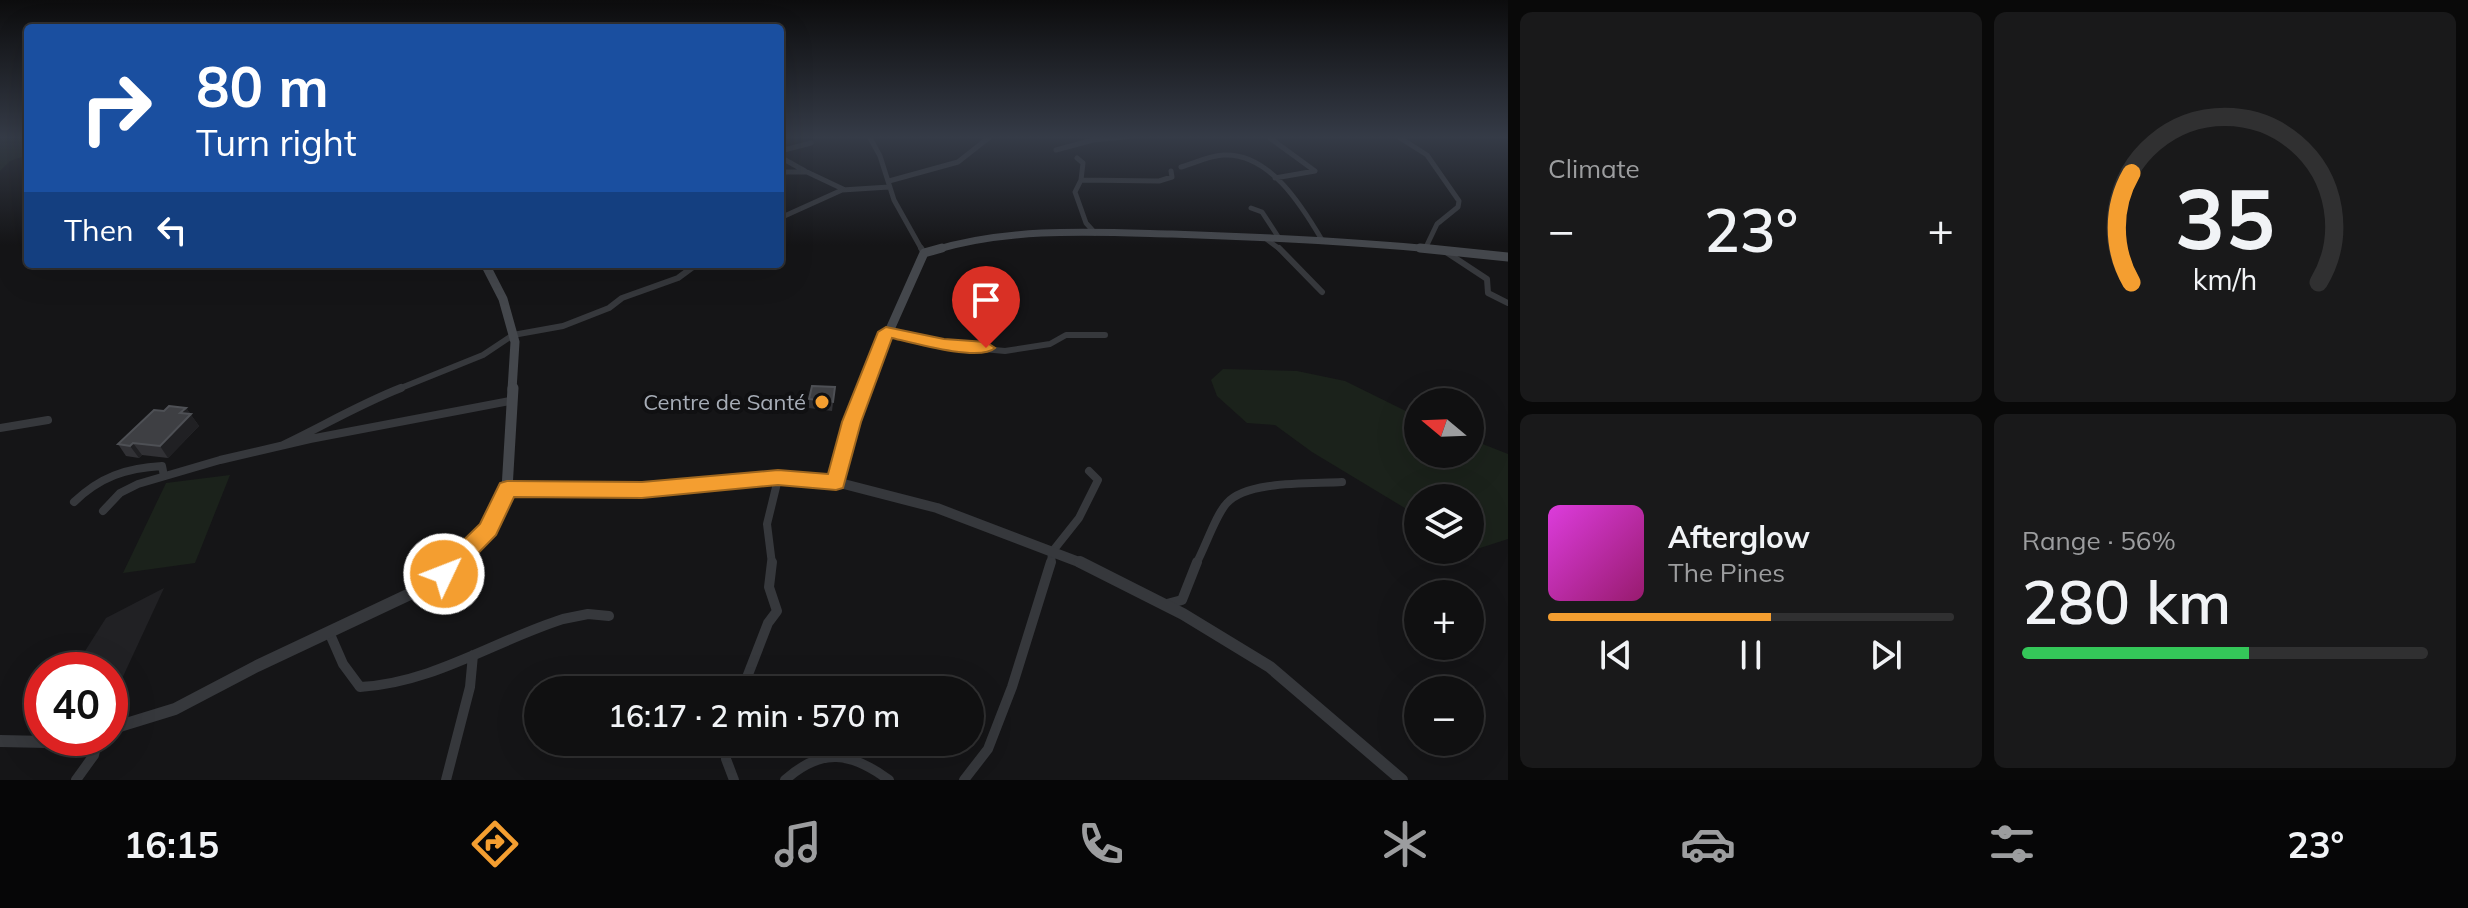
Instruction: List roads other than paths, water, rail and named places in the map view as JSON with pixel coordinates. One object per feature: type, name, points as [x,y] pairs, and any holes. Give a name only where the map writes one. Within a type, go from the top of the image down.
[{"type":"main road","points":[[487,268],[503,299],[515,352],[507,489],[642,490],[778,477],[836,482],[852,422],[886,332],[924,253],[957,244],[1095,233],[1322,240],[1426,247],[1508,257]]},
{"type":"street","points":[[808,172],[846,189]]},
{"type":"street","points":[[884,172],[903,218],[924,253]]},
{"type":"street","points":[[784,216],[846,189],[889,184],[933,172]]},
{"type":"street","points":[[1082,172],[1075,192],[1086,223],[1095,233]]},
{"type":"street","points":[[1081,180],[1159,181],[1172,177],[1171,172]]},
{"type":"street","points":[[1266,172],[1293,195],[1322,240]]},
{"type":"street","points":[[1275,178],[1307,172]]},
{"type":"street","points":[[1426,247],[1437,224],[1458,207],[1459,201],[1439,172]]},
{"type":"street","points":[[1251,208],[1262,212],[1279,238]]},
{"type":"street","points":[[1265,238],[1278,246],[1322,292]]},
{"type":"street","points":[[1440,249],[1487,279],[1488,293],[1508,303]]},
{"type":"street","points":[[283,445],[352,413],[361,404],[483,355],[513,335],[563,326],[609,308],[622,298],[678,278],[692,268]]},
{"type":"street","points":[[886,332],[944,344],[1022,351],[1060,341],[1066,335],[1105,335]]},
{"type":"street","points":[[103,511],[120,493],[164,476],[283,445],[510,401]]},
{"type":"street","points":[[0,428],[48,420]]},
{"type":"street","points":[[74,502],[94,482],[113,473],[162,466],[164,476]]},
{"type":"street","points":[[964,780],[988,749],[1012,687],[1051,567],[1052,552],[1068,535],[1093,495],[1098,480],[1089,471]]},
{"type":"street","points":[[747,676],[768,623],[777,611],[769,587],[772,563],[767,524],[778,477]]},
{"type":"street","points":[[836,482],[884,492],[938,509],[1052,552],[1167,604],[1281,675],[1402,780]]},
{"type":"street","points":[[1167,604],[1182,600],[1193,565],[1213,532],[1220,512],[1232,497],[1252,490],[1342,482]]},
{"type":"street","points":[[128,723],[175,709],[439,578],[488,529],[507,489]]},
{"type":"street","points":[[329,632],[343,664],[360,687],[398,684],[557,621],[593,612],[609,616]]},
{"type":"street","points":[[446,780],[449,756],[474,680],[473,655]]},
{"type":"street","points":[[0,741],[24,742]]},
{"type":"street","points":[[76,780],[93,756]]},
{"type":"street","points":[[726,756],[734,780]]},
{"type":"street","points":[[785,780],[797,767],[818,756],[846,757],[869,764],[889,780]]},
{"type":"place","name":"Centre de Santé","points":[[822,402]]}]
